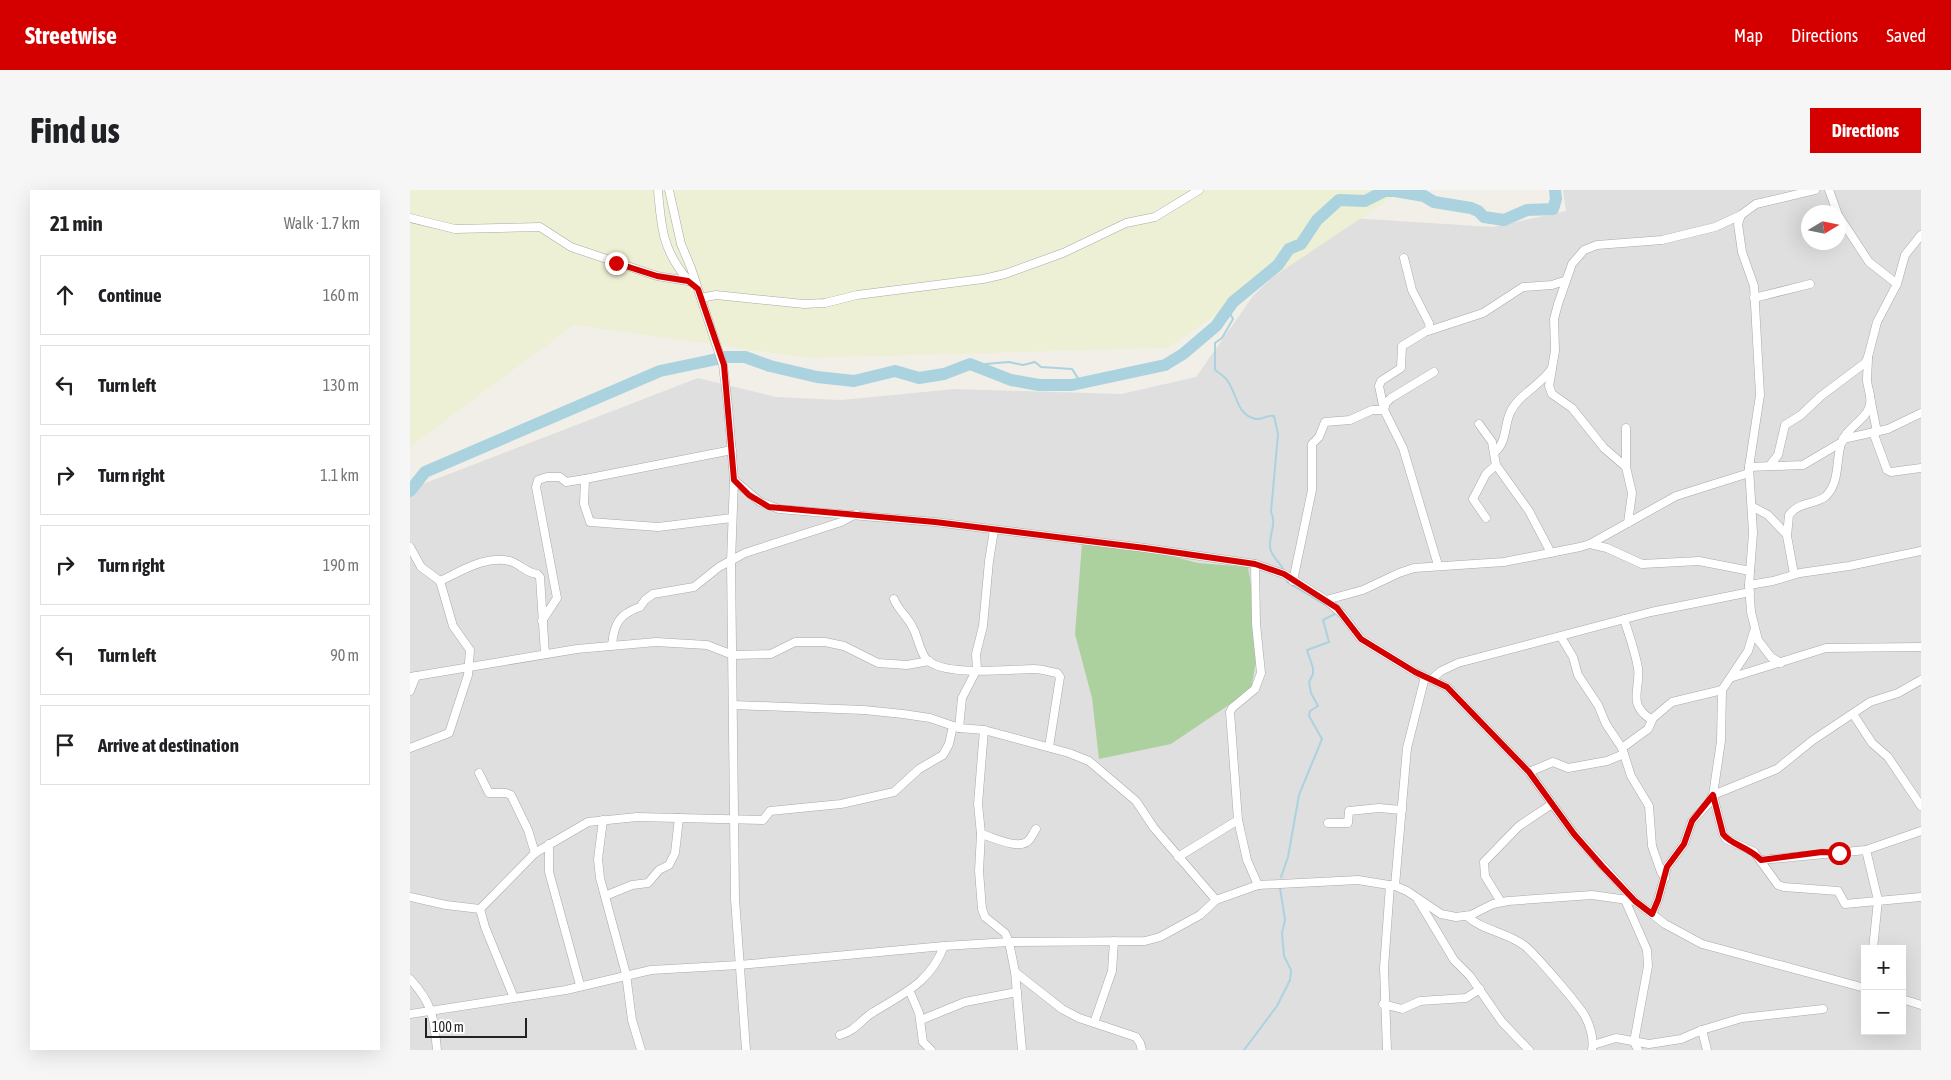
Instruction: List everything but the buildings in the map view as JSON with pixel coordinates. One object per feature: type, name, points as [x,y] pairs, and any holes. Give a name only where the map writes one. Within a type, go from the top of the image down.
[{"type":"street","points":[[658,190],[666,248],[674,263],[688,281],[698,289]]},
{"type":"street","points":[[670,190],[681,244],[724,365],[732,450],[734,480],[731,562],[734,820],[739,966],[746,1050]]},
{"type":"street","points":[[701,298],[716,295],[804,304],[825,303],[856,294],[983,279],[1005,274],[1063,253],[1126,223],[1148,219],[1199,190]]},
{"type":"street","points":[[1776,198],[1779,190]]},
{"type":"street","points":[[1626,467],[1604,448],[1572,408],[1552,394],[1549,386],[1554,358],[1554,319],[1564,282],[1577,256],[1587,248],[1662,240],[1724,224],[1756,204],[1815,190]]},
{"type":"street","points":[[1830,190],[1835,205]]},
{"type":"street","points":[[1741,215],[1738,235],[1752,278],[1760,395],[1749,470],[1753,507],[1750,589],[1754,630],[1748,651],[1722,690],[1721,741],[1713,795],[1723,834],[1726,839],[1754,852],[1773,880],[1784,887],[1838,891],[1845,904],[1921,897]]},
{"type":"street","points":[[410,218],[455,229],[540,226],[571,247],[657,276],[688,281]]},
{"type":"street","points":[[1846,226],[1869,262],[1897,284]]},
{"type":"street","points":[[1921,235],[1905,255],[1897,284],[1877,322],[1868,358],[1868,382],[1875,432],[1887,470],[1891,472],[1921,468]]},
{"type":"street","points":[[1404,258],[1412,290],[1429,323],[1428,331]]},
{"type":"street","points":[[1438,565],[1403,448],[1384,410],[1380,384],[1402,368],[1402,346],[1428,331],[1483,313],[1523,287],[1552,285],[1564,282]]},
{"type":"street","points":[[1754,298],[1810,284]]},
{"type":"street","points":[[1770,465],[1778,455],[1785,425],[1860,368],[1868,358]]},
{"type":"street","points":[[1495,452],[1502,445],[1510,413],[1517,402],[1552,368]]},
{"type":"street","points":[[1384,410],[1386,403],[1391,398],[1434,372]]},
{"type":"street","points":[[1794,574],[1787,536],[1787,521],[1792,512],[1807,502],[1823,498],[1832,487],[1838,469],[1843,440],[1869,408],[1871,400]]},
{"type":"street","points":[[1293,581],[1312,490],[1312,444],[1319,437],[1324,422],[1350,420],[1372,410],[1384,410]]},
{"type":"street","points":[[1326,600],[1364,590],[1407,570],[1438,565],[1504,562],[1590,544],[1686,492],[1749,470],[1770,465],[1803,464],[1843,440],[1875,432],[1921,413]]},
{"type":"street","points":[[1479,424],[1492,442],[1496,465],[1529,512],[1551,553]]},
{"type":"street","points":[[1626,428],[1626,467],[1632,493],[1628,523]]},
{"type":"street","points":[[542,621],[557,598],[536,487],[538,480],[547,477],[560,478],[566,482],[732,450]]},
{"type":"street","points":[[1486,518],[1473,499],[1486,474],[1496,465]]},
{"type":"street","points":[[585,479],[584,504],[590,522],[658,527],[732,518]]},
{"type":"street","points":[[734,480],[749,495],[769,507],[857,514],[1145,548],[1255,564],[1273,569],[1326,600],[1342,614],[1361,639],[1447,687],[1529,772],[1591,853],[1635,901],[1652,914],[1682,935],[1702,944],[1861,987]]},
{"type":"street","points":[[1753,507],[1768,515],[1787,536]]},
{"type":"street","points":[[612,645],[614,629],[618,619],[628,611],[640,607],[644,600],[653,594],[694,587],[719,567],[731,562],[744,553],[841,522],[857,514]]},
{"type":"street","points":[[480,908],[535,853],[588,822],[636,817],[763,820],[770,811],[841,804],[894,792],[919,769],[943,755],[956,727],[962,698],[971,676],[977,669],[976,654],[983,626],[988,561],[994,530]]},
{"type":"street","points":[[1590,544],[1607,548],[1642,564],[1699,561],[1750,571]]},
{"type":"street","points":[[410,547],[421,567],[440,581],[453,626],[470,650],[470,666],[449,732],[410,748]]},
{"type":"street","points":[[1387,1050],[1383,1004],[1384,935],[1402,810],[1407,748],[1428,678],[1458,664],[1624,619],[1750,589],[1794,574],[1849,566],[1921,552]]},
{"type":"street","points":[[440,581],[490,560],[512,562],[530,574],[540,577],[545,654]]},
{"type":"street","points":[[1255,564],[1256,624],[1261,672],[1255,688],[1232,708],[1230,712],[1235,751],[1238,820],[1247,860],[1258,885]]},
{"type":"street","points":[[894,599],[896,606],[913,626],[925,657],[929,661],[948,668],[1036,669],[1057,673],[1060,677],[1049,747]]},
{"type":"street","points":[[1624,619],[1638,666],[1636,697],[1643,712],[1652,720]]},
{"type":"street","points":[[1754,630],[1764,649],[1781,663]]},
{"type":"street","points":[[1561,637],[1573,657],[1578,675],[1598,705],[1606,724],[1623,751],[1632,776],[1648,806],[1652,846],[1665,878]]},
{"type":"street","points":[[410,692],[413,677],[470,666],[612,645],[686,642],[707,645],[733,655],[771,654],[795,642],[825,642],[844,646],[878,663],[907,665],[929,661]]},
{"type":"street","points":[[1731,678],[1826,648],[1921,647]]},
{"type":"street","points":[[1652,914],[1667,867],[1684,844],[1692,821],[1713,795],[1777,769],[1812,740],[1870,702],[1898,693],[1921,680]]},
{"type":"street","points":[[1529,772],[1553,762],[1568,768],[1607,761],[1623,751],[1648,729],[1652,720],[1672,702],[1722,690]]},
{"type":"street","points":[[733,705],[864,710],[930,718],[956,727],[984,730],[1049,747],[1089,761],[1136,801],[1178,856],[1216,900]]},
{"type":"street","points":[[1853,714],[1872,744],[1888,757],[1921,806]]},
{"type":"street","points":[[984,730],[978,786],[981,834],[979,871],[982,909],[986,917],[1005,933],[1009,942],[1015,972],[1022,1050]]},
{"type":"street","points":[[479,773],[490,793],[506,793],[511,795],[524,822],[535,853]]},
{"type":"street","points":[[1501,902],[1485,876],[1484,862],[1519,826],[1552,804]]},
{"type":"street","points":[[1328,822],[1348,823],[1349,811],[1379,808],[1402,810]]},
{"type":"street","points":[[604,896],[632,885],[648,883],[660,870],[669,866],[675,853],[679,818]]},
{"type":"street","points":[[603,820],[598,869],[626,974],[632,1020],[641,1050]]},
{"type":"street","points":[[1178,856],[1238,820]]},
{"type":"street","points":[[981,834],[1011,843],[1024,843],[1028,841],[1036,829]]},
{"type":"street","points":[[1761,860],[1866,850],[1921,830]]},
{"type":"street","points":[[549,844],[549,872],[580,986]]},
{"type":"street","points":[[1866,850],[1878,900],[1873,945]]},
{"type":"street","points":[[410,1014],[580,986],[626,974],[686,967],[739,966],[944,946],[1009,942],[1145,941],[1160,937],[1200,915],[1216,900],[1258,885],[1346,879],[1392,886],[1415,896],[1441,914],[1449,916],[1467,916],[1501,902],[1592,895],[1635,901]]},
{"type":"street","points":[[1415,896],[1454,960],[1480,989],[1502,1022],[1529,1050]]},
{"type":"street","points":[[410,898],[446,905],[480,908]]},
{"type":"street","points":[[1625,900],[1647,950],[1648,966],[1634,1042],[1638,1050]]},
{"type":"street","points":[[480,908],[485,927],[514,998]]},
{"type":"street","points":[[1467,916],[1477,925],[1503,933],[1533,954],[1582,1011],[1589,1026],[1593,1047],[1616,1038],[1649,1044],[1681,1039],[1702,1030],[1742,1018],[1823,1009]]},
{"type":"street","points":[[1094,1023],[1112,972],[1114,941]]},
{"type":"street","points":[[840,1035],[854,1030],[873,1013],[910,992],[937,964],[944,946]]},
{"type":"street","points":[[1015,972],[1062,1009],[1094,1023],[1136,1037],[1142,1050]]},
{"type":"street","points":[[410,980],[422,993],[432,1009],[437,1050]]},
{"type":"street","points":[[1383,1004],[1402,1009],[1420,1001],[1466,998],[1480,989]]},
{"type":"street","points":[[910,992],[921,1020],[921,1035],[927,1049]]},
{"type":"street","points":[[921,1020],[965,1002],[1017,992]]},
{"type":"street","points":[[1906,1000],[1921,1005]]},
{"type":"street","points":[[1702,1030],[1707,1050]]},
{"type":"shaded area","points":[[1563,190],[1921,190],[1921,1050],[410,1050],[410,489],[698,378],[776,397],[841,400],[955,389],[1121,394],[1196,377],[1253,296],[1336,217],[1493,227],[1566,211]]},
{"type":"green space","points":[[410,190],[1403,190],[1167,348],[809,358],[574,325],[410,447]]},
{"type":"green space","points":[[1082,543],[1156,552],[1198,563],[1248,567],[1257,655],[1251,690],[1171,744],[1099,759],[1092,698],[1075,634]]},
{"type":"waterway","points":[[725,357],[745,357],[770,366],[817,377],[854,381],[895,371],[919,378],[944,374],[970,364],[1011,380],[1039,385],[1072,385],[1165,365],[1183,354],[1216,326],[1233,302],[1278,265],[1289,249],[1301,244],[1317,220],[1339,200],[1365,201],[1385,191],[1395,191],[1424,196],[1434,202],[1471,208],[1478,211],[1484,217],[1504,220],[1527,210],[1553,209],[1556,199],[1555,190]]},
{"type":"waterway","points":[[1228,309],[1233,319],[1222,338],[1215,343],[1215,370],[1227,380],[1238,404],[1249,417],[1261,419],[1274,416],[1278,434],[1270,547],[1272,554],[1284,571]]},
{"type":"waterway","points":[[410,491],[425,472],[660,371],[717,359]]},
{"type":"waterway","points":[[973,365],[1009,362],[1023,365],[1035,362],[1041,367],[1072,369],[1081,383]]},
{"type":"waterway","points":[[1287,578],[1287,582],[1329,607]]},
{"type":"waterway","points":[[1281,877],[1288,857],[1299,795],[1322,739],[1309,716],[1310,711],[1318,706],[1311,693],[1309,682],[1313,674],[1313,668],[1307,650],[1329,642],[1323,620],[1335,614],[1334,611]]},
{"type":"waterway","points":[[1244,1050],[1277,1006],[1290,980],[1291,970],[1284,956],[1282,933],[1285,920],[1280,888]]},
{"type":"route","points":[[616,263],[657,276],[688,281],[698,289],[724,365],[734,480],[749,495],[769,507],[935,522],[1145,548],[1255,564],[1284,574],[1337,608],[1361,639],[1415,672],[1440,682],[1447,687],[1529,772],[1574,834],[1602,866],[1635,901],[1652,914],[1667,867],[1684,844],[1692,821],[1708,804],[1713,795],[1719,824],[1726,839],[1754,852],[1761,860],[1776,860],[1822,852],[1839,853]]}]
